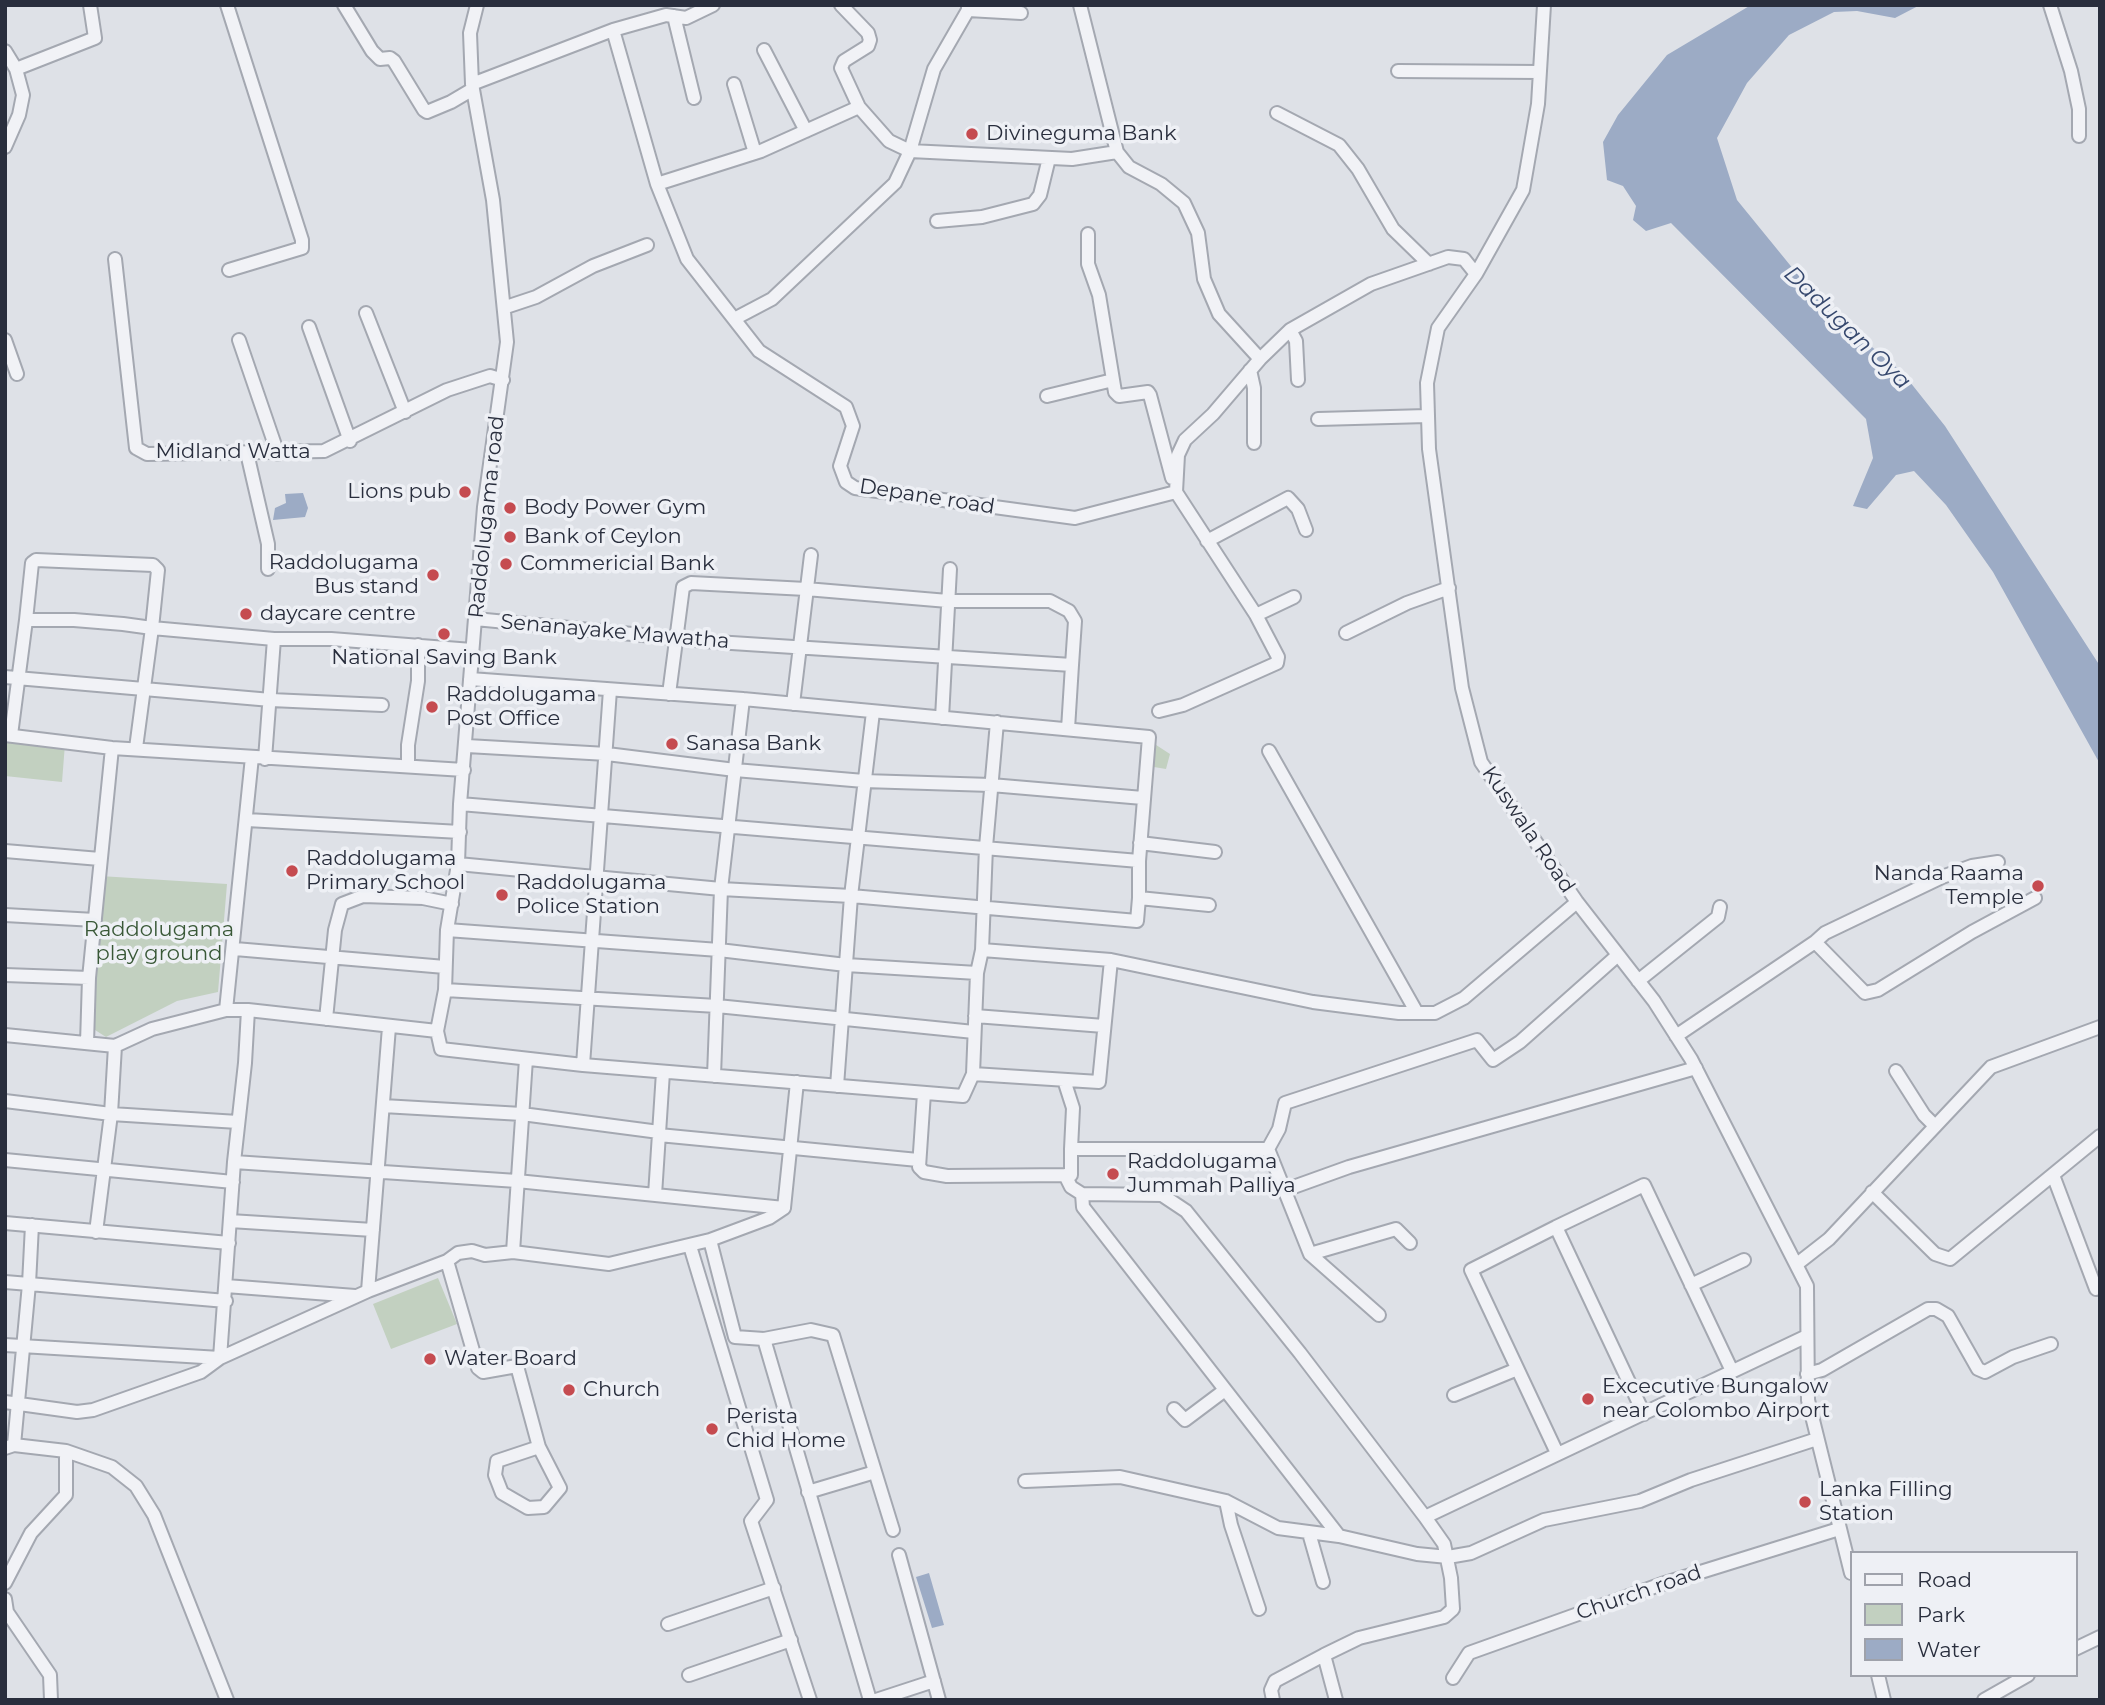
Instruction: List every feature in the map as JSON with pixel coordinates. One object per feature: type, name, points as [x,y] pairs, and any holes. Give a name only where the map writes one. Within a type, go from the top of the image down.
[{"type":"street","points":[[16,69],[95,38],[90,5]]},
{"type":"street","points":[[227,5],[302,240],[302,248],[229,270]]},
{"type":"street","points":[[344,5],[372,51],[380,59],[390,58],[394,61],[427,112],[451,102],[473,87],[614,30],[668,12],[686,18],[713,5]]},
{"type":"street","name":"Raddolugama road","points":[[437,1031],[445,990],[447,930],[458,864],[460,804],[467,746],[484,507],[507,342],[506,307],[493,200],[473,87],[470,33],[477,5]]},
{"type":"street","points":[[841,5],[868,33],[870,40],[868,46],[844,61],[841,68],[859,107],[889,141],[910,152],[1072,159],[1117,152]]},
{"type":"street","points":[[1080,5],[1117,152],[1129,167],[1161,184],[1184,203],[1198,233],[1203,279],[1219,314],[1260,359]]},
{"type":"street","name":"Kuswala Road","points":[[1544,5],[1532,154],[1523,190],[1476,274],[1438,328],[1427,383],[1427,416],[1462,688],[1481,762],[1577,902],[1638,981],[1696,1068],[1807,1286],[1808,1400],[1850,1569]]},
{"type":"street","points":[[2050,5],[2071,71],[2079,109],[2079,136]]},
{"type":"street","points":[[736,318],[772,299],[895,183],[910,152],[934,69],[968,8],[1021,13]]},
{"type":"street","points":[[668,12],[695,98]]},
{"type":"street","name":"Depane road","points":[[614,30],[657,184],[687,259],[736,318],[759,351],[846,407],[853,426],[840,466],[846,482],[855,488],[1075,518],[1175,492]]},
{"type":"street","points":[[764,50],[806,131]]},
{"type":"street","points":[[5,51],[16,69],[23,95],[19,115],[5,147]]},
{"type":"street","points":[[1398,71],[1539,72]]},
{"type":"street","points":[[734,84],[755,153]]},
{"type":"street","points":[[657,184],[755,153],[859,107]]},
{"type":"street","points":[[1277,113],[1339,145],[1358,169],[1392,229],[1429,264]]},
{"type":"street","points":[[937,221],[982,218],[1033,204],[1040,195],[1049,158]]},
{"type":"street","points":[[1088,234],[1088,264],[1099,295],[1115,393],[1119,396],[1148,392],[1175,492],[1256,615],[1278,657],[1277,663],[1183,705],[1158,711]]},
{"type":"street","points":[[506,307],[536,297],[593,266],[648,245]]},
{"type":"street","points":[[1175,492],[1178,455],[1185,440],[1213,414],[1260,359],[1290,330],[1371,284],[1448,257],[1464,259],[1476,274]]},
{"type":"street","name":"Midland Watta","points":[[115,259],[136,448],[147,454],[278,454],[324,451],[350,441],[447,390],[490,376],[503,380]]},
{"type":"street","points":[[366,313],[405,412]]},
{"type":"street","points":[[309,327],[350,441]]},
{"type":"street","points":[[1290,330],[1296,341],[1298,380]]},
{"type":"street","points":[[5,340],[17,374]]},
{"type":"street","points":[[239,340],[278,454]]},
{"type":"street","points":[[1250,370],[1254,388],[1254,443]]},
{"type":"street","points":[[1046,396],[1113,380]]},
{"type":"street","points":[[1318,419],[1427,416]]},
{"type":"street","points":[[247,453],[268,544],[268,569]]},
{"type":"street","points":[[1207,541],[1288,498],[1297,509],[1306,530]]},
{"type":"street","points":[[793,704],[811,555]]},
{"type":"street","points":[[136,748],[158,570],[153,565],[36,560],[32,563],[26,620],[12,678],[8,735],[112,748],[464,770]]},
{"type":"street","points":[[942,718],[950,569]]},
{"type":"street","points":[[669,694],[683,587],[691,583],[948,601],[1050,601],[1069,611],[1075,621],[1068,729]]},
{"type":"street","points":[[1346,633],[1407,603],[1450,588]]},
{"type":"street","points":[[1256,615],[1294,597]]},
{"type":"street","name":"Senanayake Mawatha","points":[[475,619],[755,645],[1072,665]]},
{"type":"street","points":[[26,620],[74,620],[274,639],[472,650]]},
{"type":"street","points":[[265,759],[274,639]]},
{"type":"street","points":[[408,765],[418,681],[418,645]]},
{"type":"street","points":[[12,678],[271,700],[382,705]]},
{"type":"street","points":[[458,864],[721,889],[851,896],[1138,921],[1140,844],[1149,737],[743,699],[470,679]]},
{"type":"street","points":[[583,1065],[610,690]]},
{"type":"street","points":[[714,1076],[721,889],[743,699]]},
{"type":"street","points":[[837,1086],[851,896],[873,712]]},
{"type":"street","points":[[5,1035],[115,1046],[152,1029],[226,1010],[248,1010],[437,1031],[442,1049],[583,1065],[963,1096],[974,1074],[977,973],[982,950],[986,848],[997,722]]},
{"type":"street","points":[[467,746],[607,754],[735,770],[864,781],[991,785],[1143,799]]},
{"type":"street","points":[[87,1044],[89,978],[112,748]]},
{"type":"street","points":[[1269,751],[1417,1013]]},
{"type":"street","points":[[226,1010],[235,949],[239,863],[247,820],[252,757]]},
{"type":"street","points":[[460,804],[1139,861]]},
{"type":"street","points":[[247,820],[460,832]]},
{"type":"street","points":[[1140,844],[1215,852]]},
{"type":"street","points":[[5,851],[100,859]]},
{"type":"street","points":[[1676,1036],[1825,933],[1941,877],[1972,866],[1998,862]]},
{"type":"street","points":[[326,1020],[335,930],[342,904],[363,896],[423,898],[452,904]]},
{"type":"street","points":[[1139,898],[1209,905]]},
{"type":"street","points":[[1815,942],[1865,993],[1878,990],[1972,932],[2035,898]]},
{"type":"street","points":[[982,950],[1111,960],[1313,1002],[1399,1013],[1435,1013],[1464,998],[1577,902]]},
{"type":"street","points":[[1638,981],[1718,916],[1720,908]]},
{"type":"street","points":[[5,915],[96,920]]},
{"type":"street","points":[[447,930],[719,950],[846,965],[977,973]]},
{"type":"street","points":[[235,949],[334,955],[445,967]]},
{"type":"street","points":[[1268,1149],[1279,1129],[1285,1103],[1476,1040],[1493,1060],[1520,1041],[1618,955]]},
{"type":"street","points":[[974,1074],[1099,1082],[1111,960]]},
{"type":"street","points":[[5,975],[89,978]]},
{"type":"street","points":[[445,990],[588,998],[657,1005],[717,1006],[975,1032]]},
{"type":"street","points":[[220,1358],[248,1010]]},
{"type":"street","points":[[975,1016],[1104,1026]]},
{"type":"street","points":[[363,1294],[373,1230],[389,1027]]},
{"type":"street","points":[[1797,1264],[1829,1239],[1991,1067],[2100,1027]]},
{"type":"street","points":[[96,1232],[111,1114],[115,1046]]},
{"type":"street","points":[[513,1252],[526,1059]]},
{"type":"street","points":[[1285,1190],[1349,1167],[1696,1068]]},
{"type":"street","points":[[1896,1071],[1924,1115],[1935,1126]]},
{"type":"street","points":[[655,1195],[663,1072]]},
{"type":"street","points":[[924,1093],[918,1160],[924,1172],[947,1176],[1071,1175],[1073,1108],[1064,1080]]},
{"type":"street","points":[[784,1208],[797,1083]]},
{"type":"street","points":[[5,1101],[111,1114],[238,1122]]},
{"type":"street","points":[[383,1106],[522,1114],[659,1133],[918,1160]]},
{"type":"street","points":[[1872,1192],[1935,1254],[1950,1259],[2100,1136]]},
{"type":"street","points":[[1071,1149],[1268,1149]]},
{"type":"street","points":[[1268,1149],[1310,1254],[1379,1315]]},
{"type":"street","points":[[5,1160],[233,1182]]},
{"type":"street","points":[[234,1162],[517,1181],[784,1208]]},
{"type":"street","points":[[1065,1175],[1072,1187],[1082,1194],[1162,1195],[1185,1211],[1300,1353],[1444,1544],[1448,1557],[1453,1609],[1444,1616],[1359,1639],[1324,1655],[1275,1681],[1271,1690],[1273,1700]]},
{"type":"street","points":[[2053,1175],[2096,1289]]},
{"type":"street","points":[[1557,1453],[1471,1270],[1644,1185],[1732,1371]]},
{"type":"street","points":[[1082,1194],[1083,1207],[1339,1536]]},
{"type":"street","points":[[12,1402],[78,1412],[93,1410],[201,1372],[220,1358],[363,1294],[447,1261],[458,1253],[472,1251],[485,1255],[513,1252],[609,1264],[710,1240],[769,1218],[784,1208]]},
{"type":"street","points":[[230,1221],[373,1230]]},
{"type":"street","points":[[5,1223],[229,1243]]},
{"type":"street","points":[[32,1225],[25,1347],[12,1402],[10,1447],[66,1451],[112,1467],[136,1486],[154,1515],[226,1700]]},
{"type":"street","points":[[1556,1227],[1644,1414]]},
{"type":"street","points":[[1310,1254],[1395,1229],[1410,1243]]},
{"type":"street","points":[[710,1240],[735,1338],[764,1339],[811,1329],[833,1335],[893,1530]]},
{"type":"street","points":[[690,1246],[767,1500],[751,1521],[810,1700]]},
{"type":"street","points":[[1691,1285],[1744,1260]]},
{"type":"street","points":[[447,1261],[478,1368],[484,1372],[517,1366],[539,1447],[560,1488],[544,1507],[528,1508],[502,1493],[495,1475],[497,1461],[539,1447]]},
{"type":"street","points":[[5,1282],[226,1301]]},
{"type":"street","points":[[226,1286],[363,1294]]},
{"type":"street","points":[[1807,1374],[1822,1370],[1928,1308],[1936,1308],[1948,1316],[1978,1369],[1985,1372],[2013,1357],[2051,1344]]},
{"type":"street","points":[[1425,1517],[1807,1336]]},
{"type":"street","points":[[764,1339],[870,1700]]},
{"type":"street","points":[[5,1345],[220,1358]]},
{"type":"street","points":[[1454,1395],[1516,1370]]},
{"type":"street","points":[[1174,1409],[1185,1420],[1225,1390]]},
{"type":"street","points":[[1025,1481],[1120,1477],[1226,1501],[1278,1528],[1339,1536],[1417,1554],[1448,1557],[1471,1553],[1544,1520],[1640,1501],[1691,1480],[1817,1439]]},
{"type":"street","points":[[5,1583],[32,1532],[66,1495],[66,1451]]},
{"type":"street","points":[[808,1492],[875,1472]]},
{"type":"street","points":[[1226,1501],[1231,1525],[1259,1609]]},
{"type":"street","name":"Church road","points":[[1453,1678],[1469,1653],[1662,1584],[1839,1529]]},
{"type":"street","points":[[1309,1533],[1323,1582]]},
{"type":"street","points":[[898,1555],[939,1700]]},
{"type":"street","points":[[668,1624],[774,1588]]},
{"type":"street","points":[[5,1599],[7,1612],[50,1675],[51,1700]]},
{"type":"street","points":[[2077,1648],[2100,1637]]},
{"type":"street","points":[[689,1675],[791,1640]]},
{"type":"street","points":[[1324,1655],[1336,1700]]},
{"type":"street","points":[[1878,1677],[1884,1700]]},
{"type":"street","points":[[1984,1700],[2024,1677]]},
{"type":"street","points":[[876,1700],[934,1681]]},
{"type":"green space","points":[[5,738],[65,744],[62,782],[5,776]]},
{"type":"green space","points":[[1150,741],[1170,754],[1166,769],[1148,766]]},
{"type":"green space","name":"Raddolugama play ground","points":[[100,876],[227,884],[218,992],[177,1001],[106,1037],[95,1030],[92,1006]]},
{"type":"green space","points":[[438,1278],[457,1324],[391,1349],[373,1304]]},
{"type":"water","name":"Dadugan Oya","points":[[1751,5],[1920,5],[1895,18],[1857,11],[1834,12],[1789,35],[1747,83],[1717,138],[1737,200],[1825,308],[1902,372],[1945,426],[2100,666],[2100,764],[1993,572],[1946,505],[1914,471],[1896,475],[1867,509],[1853,506],[1873,458],[1866,419],[1671,223],[1646,231],[1633,220],[1636,206],[1623,186],[1607,180],[1603,142],[1618,115],[1667,55]]},
{"type":"water","points":[[303,493],[308,508],[305,517],[273,520],[275,508],[286,503],[285,494]]},
{"type":"water","points":[[929,1573],[944,1625],[932,1628],[916,1577]]},
{"type":"place","name":"Divineguma Bank","points":[[972,134]]},
{"type":"place","name":"Lions pub","points":[[465,492]]},
{"type":"place","name":"Body Power Gym","points":[[510,508]]},
{"type":"place","name":"Bank of Ceylon","points":[[510,537]]},
{"type":"place","name":"Commericial Bank","points":[[506,564]]},
{"type":"place","name":"Raddolugama Bus stand","points":[[433,575]]},
{"type":"place","name":"daycare centre","points":[[246,614]]},
{"type":"place","name":"National Saving Bank","points":[[444,634]]},
{"type":"place","name":"Raddolugama Post Office","points":[[432,707]]},
{"type":"place","name":"Sanasa Bank","points":[[672,744]]},
{"type":"place","name":"Raddolugama Primary School","points":[[292,871]]},
{"type":"place","name":"Nanda Raama Temple","points":[[2038,886]]},
{"type":"place","name":"Raddolugama Police Station","points":[[502,895]]},
{"type":"place","name":"Raddolugama Jummah Palliya","points":[[1113,1174]]},
{"type":"place","name":"Water Board","points":[[430,1359]]},
{"type":"place","name":"Church","points":[[569,1390]]},
{"type":"place","name":"Excecutive Bungalow near Colombo Airport","points":[[1588,1399]]},
{"type":"place","name":"Perista Chid Home","points":[[712,1429]]},
{"type":"place","name":"Lanka Filling Station","points":[[1805,1502]]}]
